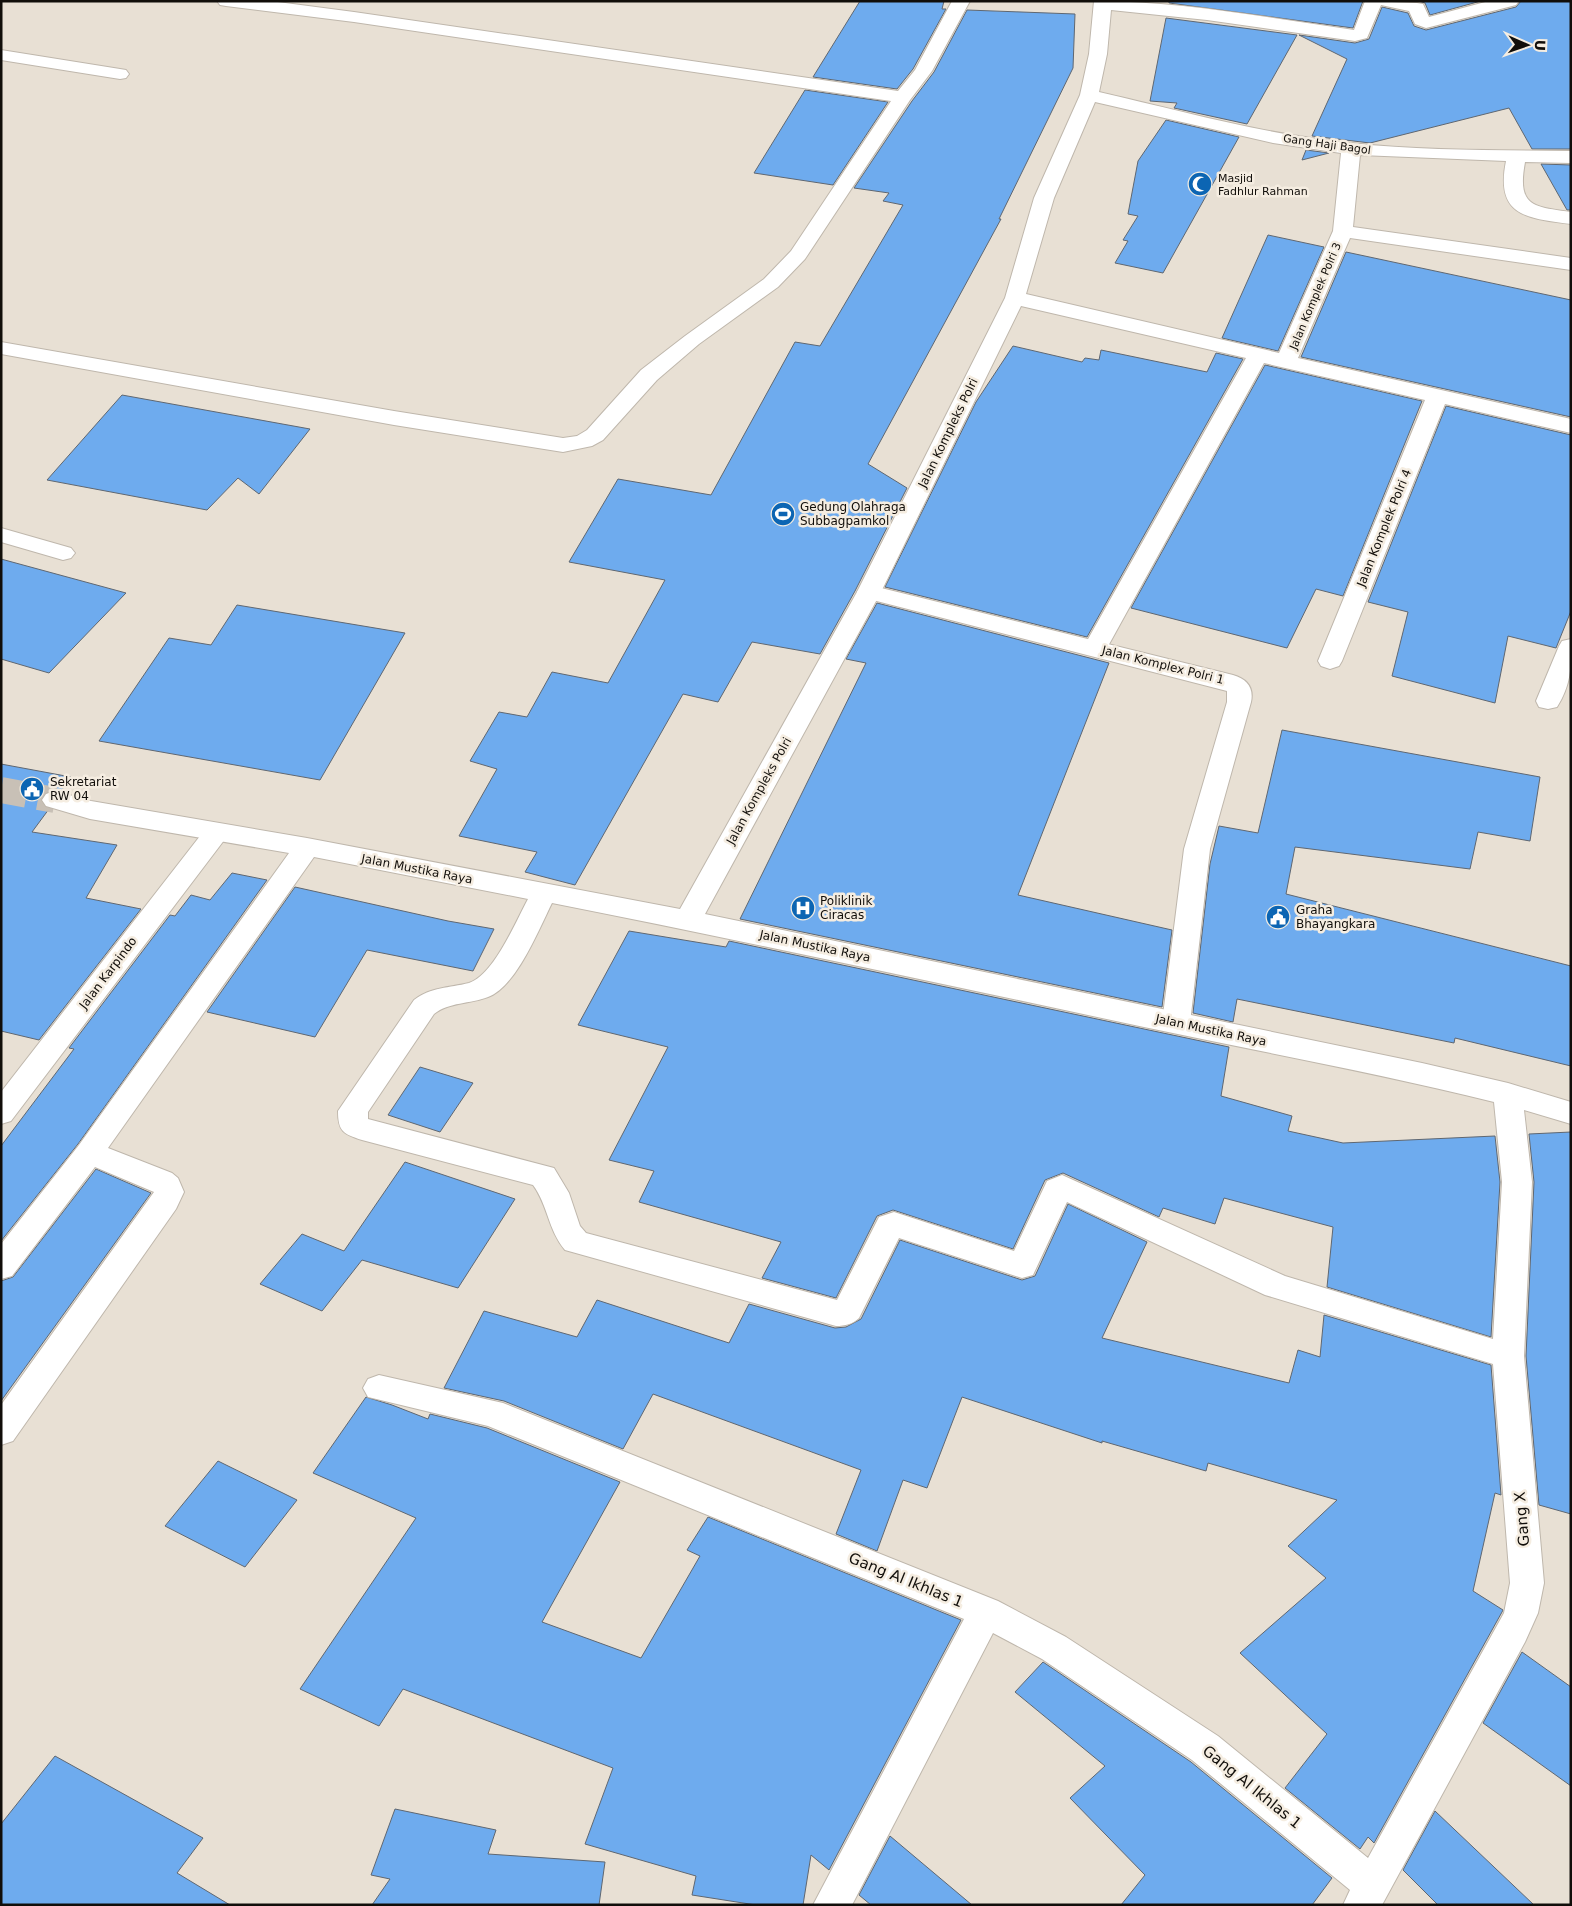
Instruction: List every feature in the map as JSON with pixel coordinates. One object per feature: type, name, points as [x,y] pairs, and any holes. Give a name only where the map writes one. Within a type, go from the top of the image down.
[{"type":"street","points":[[226,1],[903,97]]},
{"type":"street","points":[[354,18],[367,1]]},
{"type":"street","points":[[1,348],[394,418],[563,445],[584,441],[595,435],[649,375],[692,340],[771,283],[798,256],[903,97],[923,71],[961,1]]},
{"type":"street","points":[[1103,3],[1207,15],[1355,36],[1361,34],[1374,1]]},
{"type":"street","points":[[1387,1],[1417,8],[1421,20],[1426,23],[1510,1]]},
{"type":"street","name":"Jalan Kompleks Polri","points":[[688,920],[869,592],[1015,298],[1044,198],[1074,134],[1089,95],[1098,54],[1103,3]]},
{"type":"street","points":[[1,55],[120,74]]},
{"type":"street","name":"Gang Haji Bagol","points":[[1089,95],[1273,136],[1351,149],[1437,154],[1571,157]]},
{"type":"street","name":"Jalan Komplek Polri 3","points":[[1286,362],[1343,231],[1351,149]]},
{"type":"street","points":[[1516,155],[1512,188],[1522,205],[1531,212],[1571,218]]},
{"type":"street","points":[[1343,231],[1571,264]]},
{"type":"street","points":[[1015,298],[1286,362],[1571,426]]},
{"type":"street","points":[[1095,648],[1258,355]]},
{"type":"street","name":"Jalan Komplek Polri 4","points":[[1330,661],[1437,396]]},
{"type":"street","points":[[1,535],[63,553]]},
{"type":"street","name":"Jalan Komplex Polri 1","points":[[869,592],[1233,683],[1239,688],[1241,694],[1197,850],[1176,1023]]},
{"type":"street","points":[[1548,701],[1571,646]]},
{"type":"street","name":"Jalan Mustika Raya","points":[[55,800],[90,810],[307,847],[544,894],[688,920],[1272,1044],[1366,1061],[1508,1094],[1571,1113]]},
{"type":"street","name":"Jalan Karpindo","points":[[1,1113],[216,833]]},
{"type":"street","points":[[1,1267],[89,1153],[307,847]]},
{"type":"street","points":[[544,894],[502,967],[489,985],[468,994],[431,1000],[424,1007],[353,1111],[353,1124],[543,1176],[556,1193],[566,1230],[576,1242],[836,1313],[844,1313],[848,1309],[890,1225],[894,1224],[1022,1266],[1058,1189],[1062,1187],[1276,1286],[1508,1356]]},
{"type":"street","name":"Gang X","points":[[1368,1895],[1521,1613],[1527,1583],[1508,1356],[1517,1182],[1508,1094]]},
{"type":"street","points":[[1,1431],[165,1202],[169,1192],[167,1186],[161,1181],[89,1153]]},
{"type":"street","name":"Gang Al Ikhlas 1","points":[[380,1388],[492,1413],[986,1612],[1054,1648],[1205,1748],[1368,1895]]},
{"type":"street","points":[[832,1905],[986,1612]]},
{"type":"building","points":[[860,1],[944,1],[942,9],[946,9],[913,69],[897,89],[813,77]]},
{"type":"building","points":[[1169,1],[1363,1],[1353,28],[1169,3]]},
{"type":"building","points":[[1418,1],[1481,1],[1430,15],[1425,3]]},
{"type":"building","points":[[1521,1],[1571,1],[1571,149],[1532,149],[1509,108],[1370,143],[1312,136],[1347,59],[1299,35],[1355,43],[1369,39],[1382,7],[1408,13],[1414,26],[1426,30],[1516,7]]},
{"type":"building","points":[[967,10],[1075,14],[1073,68],[999,219],[1001,219],[868,464],[907,488],[855,591],[820,654],[752,642],[718,702],[683,694],[575,885],[525,872],[537,852],[459,836],[497,769],[470,761],[499,712],[527,717],[552,672],[608,683],[665,580],[569,562],[618,479],[711,495],[795,342],[820,346],[903,205],[883,201],[889,193],[854,188],[912,101],[934,72]]},
{"type":"building","points":[[1166,18],[1297,35],[1247,124],[1174,108],[1177,103],[1150,101]]},
{"type":"building","points":[[805,90],[888,102],[833,185],[754,173]]},
{"type":"building","points":[[1166,120],[1239,137],[1163,273],[1115,263],[1128,241],[1123,240],[1138,216],[1128,214],[1138,161]]},
{"type":"building","points":[[1306,150],[1329,153],[1302,160]]},
{"type":"building","points":[[1541,164],[1571,165],[1571,210],[1567,210]]},
{"type":"building","points":[[1268,235],[1324,247],[1278,351],[1222,338]]},
{"type":"building","points":[[1346,252],[1571,300],[1571,417],[1301,357]]},
{"type":"building","points":[[1013,346],[1082,362],[1085,358],[1099,360],[1101,350],[1207,372],[1216,353],[1243,359],[1087,637],[885,587],[976,402]]},
{"type":"building","points":[[1265,365],[1422,401],[1343,596],[1316,589],[1287,648],[1131,608]]},
{"type":"building","points":[[122,395],[310,429],[259,494],[238,478],[207,510],[47,480]]},
{"type":"building","points":[[1446,406],[1571,435],[1571,611],[1556,648],[1508,636],[1495,703],[1392,676],[1408,612],[1368,602]]},
{"type":"building","points":[[1,559],[126,593],[49,673],[1,659]]},
{"type":"building","points":[[877,603],[1109,663],[1018,895],[1172,930],[1162,1007],[740,919],[866,663],[846,659]]},
{"type":"building","points":[[237,605],[405,633],[320,780],[99,741],[169,638],[211,645]]},
{"type":"building","points":[[1282,730],[1540,777],[1530,841],[1478,832],[1470,869],[1295,847],[1286,894],[1571,966],[1571,1066],[1455,1038],[1454,1043],[1237,999],[1233,1022],[1193,1013],[1210,864],[1219,826],[1258,833]]},
{"type":"building","points":[[1,764],[71,777],[61,791],[54,789],[44,793],[40,801],[44,807],[49,809],[32,832],[117,845],[86,898],[141,909],[39,1040],[1,1031]]},
{"type":"building","points":[[232,873],[267,880],[78,1144],[1,1241],[1,1146],[74,1049],[69,1048],[170,915],[175,916],[191,895],[210,900]]},
{"type":"building","points":[[295,887],[448,921],[494,929],[473,971],[367,950],[315,1037],[207,1012]]},
{"type":"building","points":[[629,931],[726,947],[729,941],[1229,1047],[1221,1096],[1292,1116],[1288,1131],[1343,1143],[1495,1136],[1500,1182],[1491,1337],[1327,1287],[1333,1227],[1224,1198],[1215,1224],[1163,1208],[1159,1217],[1063,1173],[1045,1180],[1013,1249],[893,1210],[877,1216],[836,1298],[762,1278],[781,1242],[639,1202],[654,1171],[609,1160],[668,1047],[578,1025]]},
{"type":"building","points":[[420,1067],[473,1083],[440,1132],[388,1115]]},
{"type":"building","points":[[1571,1132],[1571,1514],[1539,1505],[1526,1356],[1534,1182],[1529,1134]]},
{"type":"building","points":[[405,1162],[515,1199],[458,1288],[362,1260],[322,1311],[260,1284],[302,1234],[344,1251]]},
{"type":"building","points":[[96,1169],[151,1193],[1,1401],[1,1281],[13,1277]]},
{"type":"building","points":[[1068,1204],[1147,1242],[1102,1338],[1289,1383],[1298,1350],[1320,1357],[1324,1315],[1491,1365],[1501,1495],[1495,1493],[1473,1591],[1503,1610],[1374,1843],[1368,1837],[1360,1849],[1285,1788],[1327,1734],[1240,1653],[1326,1578],[1288,1546],[1337,1500],[1208,1463],[1206,1471],[1102,1441],[1102,1443],[962,1397],[927,1488],[903,1480],[877,1551],[836,1534],[861,1470],[653,1394],[623,1449],[504,1401],[444,1388],[484,1311],[577,1337],[597,1300],[729,1343],[749,1304],[835,1328],[846,1327],[861,1319],[900,1240],[1022,1280],[1035,1276]]},
{"type":"building","points":[[366,1397],[428,1419],[430,1414],[487,1428],[620,1482],[542,1622],[641,1658],[700,1556],[687,1550],[708,1517],[961,1620],[829,1870],[811,1855],[803,1905],[756,1905],[692,1895],[696,1876],[585,1844],[613,1768],[403,1689],[379,1726],[300,1689],[416,1518],[313,1473]]},
{"type":"building","points":[[218,1461],[297,1500],[245,1567],[165,1526]]},
{"type":"building","points":[[1522,1652],[1571,1687],[1571,1786],[1483,1723]]},
{"type":"building","points":[[1043,1662],[1191,1762],[1332,1878],[1312,1905],[1121,1905],[1145,1875],[1070,1798],[1105,1766],[1015,1692]]},
{"type":"building","points":[[55,1756],[203,1838],[177,1873],[230,1905],[1,1905],[1,1824]]},
{"type":"building","points":[[395,1809],[496,1830],[488,1854],[605,1862],[599,1905],[372,1905],[390,1879],[371,1875]]},
{"type":"building","points":[[1435,1811],[1534,1905],[1438,1905],[1403,1870]]},
{"type":"building","points":[[890,1836],[972,1905],[871,1905],[859,1895]]},
{"type":"tunnel","points":[[1,790],[55,800]]},
{"type":"place","name":"Masjid Fadhlur Rahman","points":[[1200,184]]},
{"type":"place","name":"Gedung Olahraga Subbagpamkol","points":[[783,514]]},
{"type":"place","name":"Sekretariat RW 04","points":[[32,789]]},
{"type":"place","name":"Poliklinik Ciracas","points":[[803,908]]},
{"type":"place","name":"Graha Bhayangkara","points":[[1278,917]]}]
